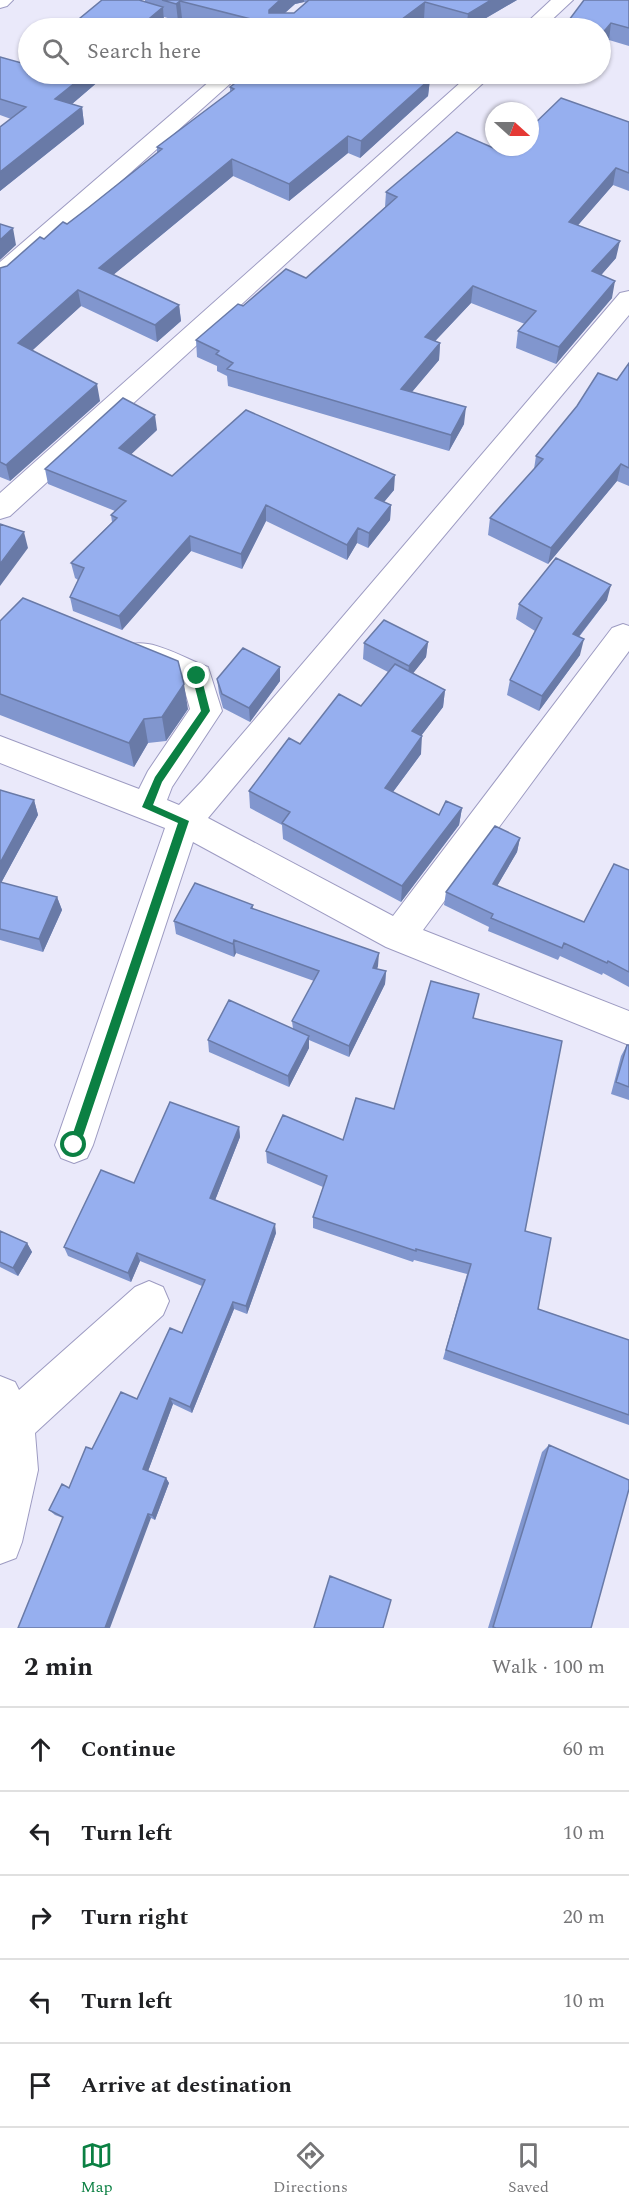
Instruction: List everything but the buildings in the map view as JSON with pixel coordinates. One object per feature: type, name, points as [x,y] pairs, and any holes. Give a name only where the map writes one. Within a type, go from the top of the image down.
[{"type":"street","points":[[542,18],[563,0]]},
{"type":"street","points":[[0,275],[219,84]]},
{"type":"street","points":[[0,509],[471,84]]},
{"type":"street","points":[[74,1145],[184,821],[214,791],[629,299]]},
{"type":"street","points":[[399,936],[623,636]]},
{"type":"street","points":[[111,642],[197,676],[206,711],[159,780],[147,807]]},
{"type":"street","points":[[0,749],[184,821],[399,936],[629,1028]]},
{"type":"street","points":[[0,1542],[16,1470],[6,1411],[148,1302]]},
{"type":"route","points":[[74,1145],[184,821],[147,807],[159,780],[206,711],[197,676]]}]
